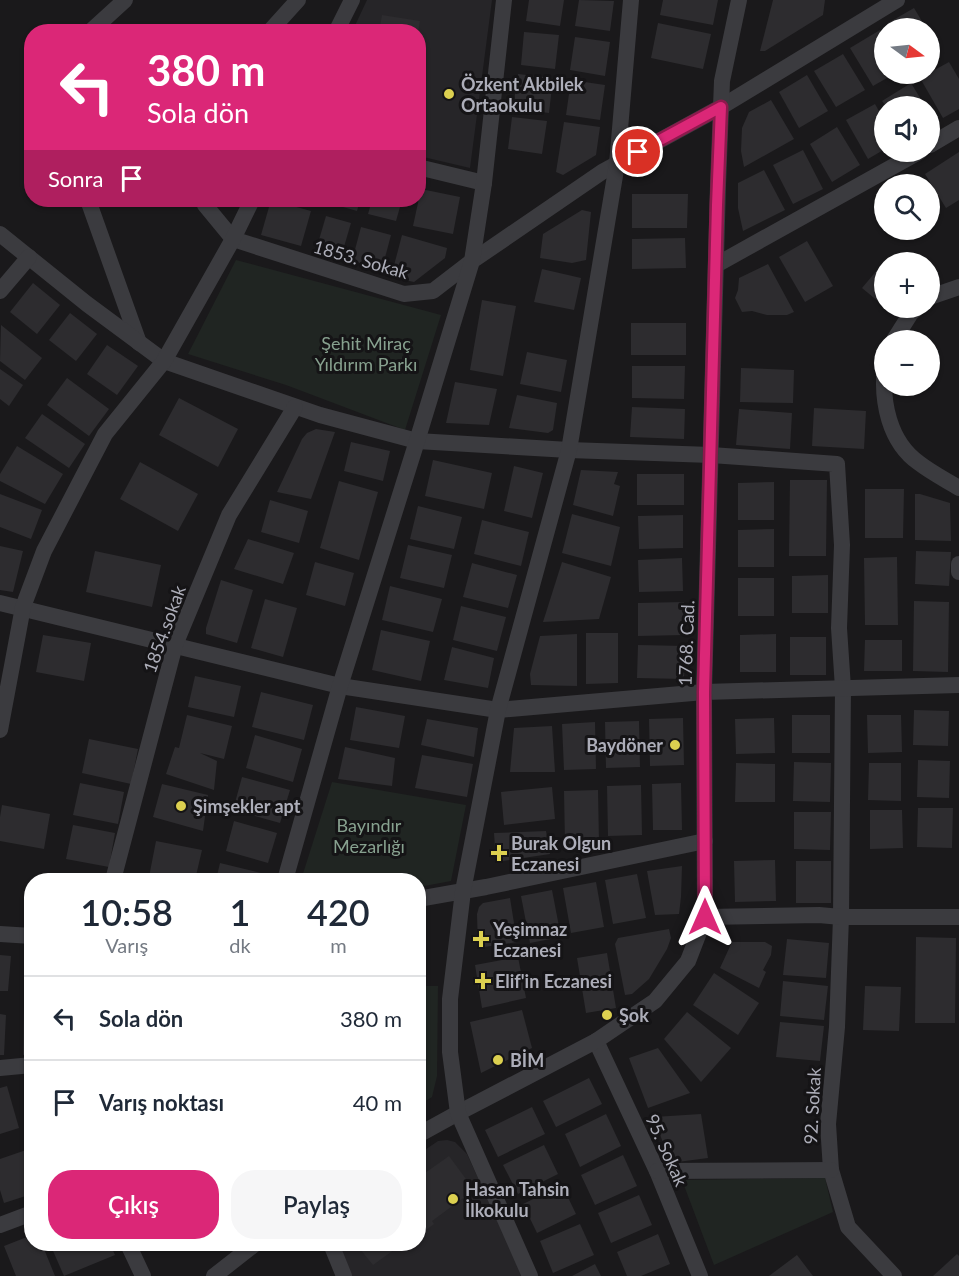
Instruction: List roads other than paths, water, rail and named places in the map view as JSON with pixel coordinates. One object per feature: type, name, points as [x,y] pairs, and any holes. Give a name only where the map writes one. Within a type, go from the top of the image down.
[{"type":"street","points":[[99,24],[125,0]]},
{"type":"street","points":[[276,24],[298,0]]},
{"type":"street","points":[[340,24],[352,0]]},
{"type":"street","points":[[287,873],[340,686],[472,261],[484,183],[504,0]]},
{"type":"street","points":[[530,1276],[458,1113],[450,1052],[450,999],[463,891],[498,710],[569,450],[617,164],[631,0]]},
{"type":"street","name":"1768. Cad.","points":[[426,1131],[596,1041],[655,1001],[688,961],[705,917],[704,692],[721,107],[722,81],[739,0]]},
{"type":"street","name":"1853. Sokak","points":[[233,239],[404,294],[434,291],[472,261],[602,172],[721,107],[897,0]]},
{"type":"street","points":[[940,139],[959,128]]},
{"type":"street","points":[[716,265],[901,162]]},
{"type":"street","points":[[426,169],[484,183]]},
{"type":"street","points":[[90,207],[139,344]]},
{"type":"street","points":[[206,207],[233,239]]},
{"type":"street","points":[[0,730],[23,607],[44,551],[105,434],[164,361],[249,207]]},
{"type":"street","points":[[0,234],[87,304],[164,361],[295,407],[417,441],[711,455]]},
{"type":"street","points":[[0,291],[29,257]]},
{"type":"street","points":[[940,294],[959,287]]},
{"type":"street","points":[[884,396],[891,425],[900,442],[918,463],[959,488]]},
{"type":"street","name":"1854.sokak","points":[[115,873],[175,645],[229,515],[295,407]]},
{"type":"street","name":"92. Sokak","points":[[711,455],[837,464],[842,544],[839,628],[843,688],[841,917],[837,1027],[828,1124],[831,1170],[848,1227],[887,1274]]},
{"type":"street","points":[[959,564],[959,572]]},
{"type":"street","points":[[0,603],[340,686],[498,710],[704,692],[959,685]]},
{"type":"street","points":[[426,898],[705,841]]},
{"type":"street","points":[[705,917],[819,915],[959,917]]},
{"type":"street","points":[[0,934],[24,936]]},
{"type":"street","name":"95. Sokak","points":[[596,1041],[657,1171],[700,1276]]},
{"type":"street","points":[[0,1068],[24,1066]]},
{"type":"street","points":[[657,1171],[831,1170]]},
{"type":"street","points":[[0,1225],[24,1216]]},
{"type":"street","points":[[131,1251],[143,1276]]},
{"type":"street","points":[[214,1276],[246,1251]]},
{"type":"street","points":[[334,1251],[344,1276]]},
{"type":"place","name":"Özkent Akbilek Ortaokulu","points":[[449,94]]},
{"type":"place","name":"Baydöner","points":[[675,745]]},
{"type":"place","name":"Şimşekler apt","points":[[181,806]]},
{"type":"place","name":"Burak Olgun Eczanesi","points":[[499,853]]},
{"type":"place","name":"Yeşimnaz Eczanesi","points":[[481,939]]},
{"type":"place","name":"Elif'in Eczanesi","points":[[483,981]]},
{"type":"place","name":"Şok","points":[[607,1015]]},
{"type":"place","name":"BİM","points":[[498,1060]]},
{"type":"place","name":"Hasan Tahsin İlkokulu","points":[[453,1199]]},
{"type":"park label","name":"Şehit Miraç Yıldırım Parkı","points":[[366,353]]},
{"type":"park label","name":"Bayındır Mezarlığı","points":[[369,835]]}]
